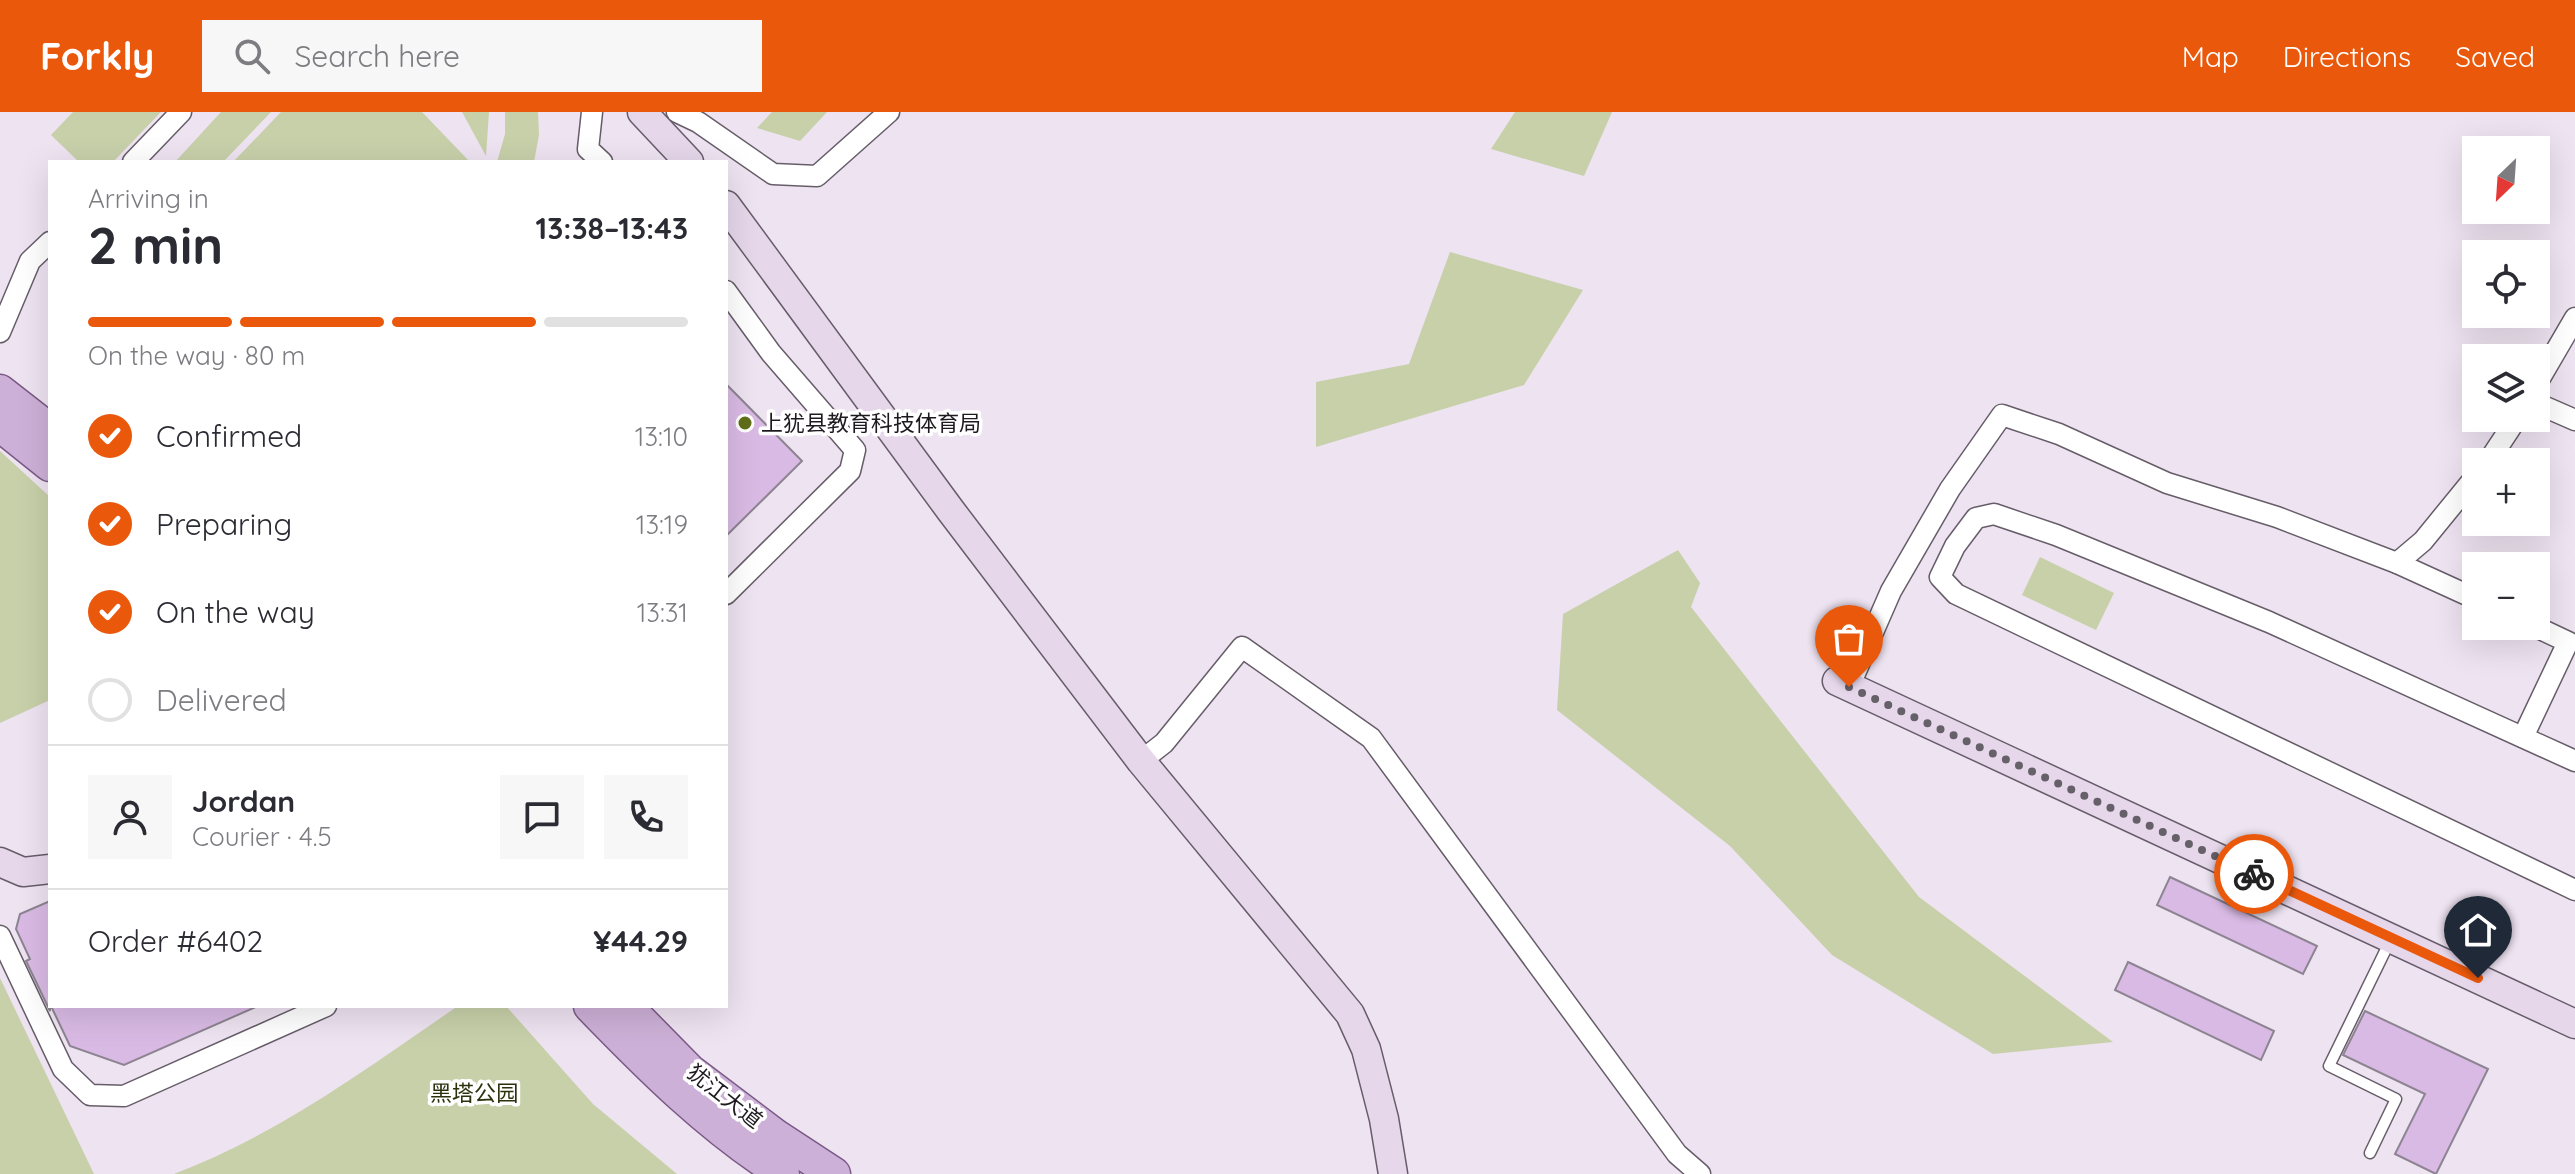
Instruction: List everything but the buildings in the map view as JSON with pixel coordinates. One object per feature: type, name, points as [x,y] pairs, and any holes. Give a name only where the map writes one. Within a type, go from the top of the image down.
[{"type":"main road","points":[[2,395],[48,429]]},
{"type":"main road","points":[[2,395],[48,462]]},
{"type":"main road","name":"犹江大道","points":[[592,1008],[664,1083],[752,1154],[783,1174]]},
{"type":"main road","name":"犹江大道","points":[[628,1008],[690,1071],[776,1136],[834,1174]]},
{"type":"street","points":[[135,160],[181,112]]},
{"type":"street","points":[[588,158],[592,112]]},
{"type":"street","points":[[642,112],[687,160]]},
{"type":"street","points":[[677,112],[698,122],[773,174],[817,176],[889,112]]},
{"type":"street","points":[[728,208],[951,511],[1141,761],[1350,1014],[1366,1049],[1384,1119],[1393,1174]]},
{"type":"street","points":[[0,332],[30,261],[48,244]]},
{"type":"street","points":[[728,294],[771,353],[855,450],[850,471],[728,592]]},
{"type":"street","points":[[2550,361],[2575,318]]},
{"type":"street","points":[[2550,409],[2575,420]]},
{"type":"street","points":[[2462,593],[2397,563],[2277,517],[2167,483],[2059,434],[2002,415],[1950,489],[1891,591],[1843,684],[2575,1024]]},
{"type":"street","points":[[2397,563],[2423,541],[2462,493]]},
{"type":"street","points":[[2575,761],[2269,622],[2056,535],[1994,514],[1976,518],[1955,546],[1940,577],[1956,594],[2575,890]]},
{"type":"street","points":[[2523,737],[2572,643],[2550,633]]},
{"type":"street","points":[[1141,761],[1164,743],[1242,647],[1371,738],[1677,1154],[1700,1174]]},
{"type":"street","points":[[0,862],[23,872],[48,869]]},
{"type":"street","points":[[0,936],[63,1069],[90,1095],[124,1096],[322,1008]]},
{"type":"lane","points":[[2370,1153],[2396,1099],[2329,1066],[2392,938]]},
{"type":"green space","points":[[73,112],[161,112],[115,160],[77,160],[51,135]]},
{"type":"green space","points":[[221,112],[271,112],[225,160],[177,160]]},
{"type":"green space","points":[[281,112],[422,112],[468,160],[235,160]]},
{"type":"green space","points":[[462,112],[489,112],[486,156]]},
{"type":"green space","points":[[505,112],[538,112],[539,135],[534,160],[498,160],[505,134]]},
{"type":"green space","points":[[772,112],[827,112],[800,141],[757,128]]},
{"type":"green space","points":[[1515,112],[1612,112],[1584,176],[1491,149]]},
{"type":"green space","points":[[1450,252],[1583,290],[1524,385],[1316,447],[1316,382],[1409,364]]},
{"type":"green space","points":[[0,451],[48,495],[48,701],[0,723]]},
{"type":"green space","points":[[1678,550],[1700,583],[1691,607],[1919,897],[2113,1042],[1993,1054],[1832,955],[1730,846],[1557,710],[1563,614]]},
{"type":"green space","points":[[2040,557],[2114,593],[2096,630],[2022,595]]},
{"type":"green space","points":[[0,978],[94,1174],[0,1174]]},
{"type":"green space","name":"黑塔公园","points":[[455,1008],[508,1008],[593,1104],[677,1174],[174,1174],[249,1140],[356,1076]]},
{"type":"way so far","points":[[1849,687],[2254,874]]},
{"type":"place","name":"上犹县教育科技体育局","points":[[745,423]]},
{"type":"route","points":[[2254,874],[2478,978]]}]
